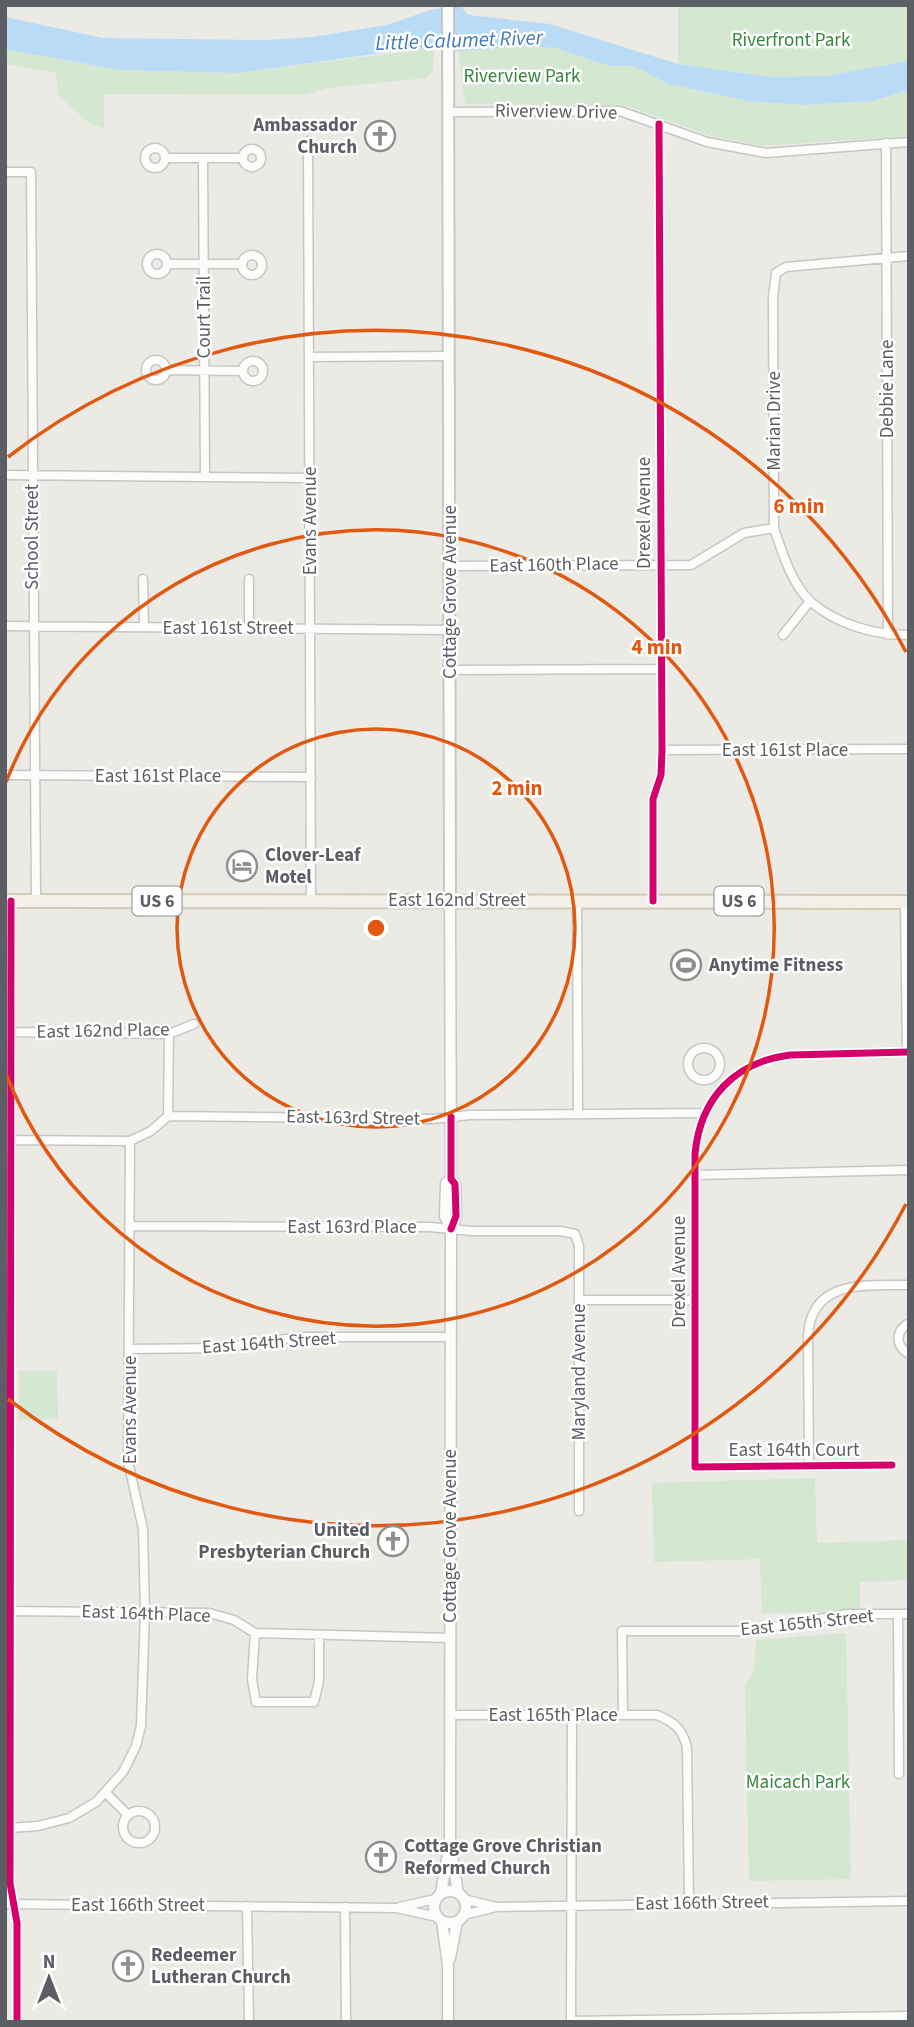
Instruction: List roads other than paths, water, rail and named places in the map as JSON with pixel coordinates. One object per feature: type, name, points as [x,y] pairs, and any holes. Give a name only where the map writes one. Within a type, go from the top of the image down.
[{"type":"main road","name":"Cottage Grove Avenue","points":[[448,5],[450,900]]},
{"type":"main road","name":"East 162nd Street","points":[[8,901],[907,902]]},
{"type":"street","name":"Riverview Drive","points":[[449,111],[599,110],[634,114],[728,147],[766,153],[909,142]]},
{"type":"street","name":"Drexel Avenue","points":[[653,901],[653,799],[661,775],[662,750],[659,124]]},
{"type":"street","name":"Evans Avenue","points":[[308,141],[311,901]]},
{"type":"street","name":"Debbie Lane","points":[[886,144],[888,635]]},
{"type":"street","points":[[165,158],[242,158]]},
{"type":"street","name":"Court Trail","points":[[203,158],[205,477]]},
{"type":"street","name":"School Street","points":[[5,172],[31,172],[36,901]]},
{"type":"street","points":[[886,258],[909,256]]},
{"type":"street","name":"Marian Drive","points":[[886,258],[791,266],[776,273],[773,297],[774,528],[786,562],[810,601],[855,626],[888,635]]},
{"type":"street","points":[[167,264],[242,264]]},
{"type":"street","points":[[309,357],[449,356]]},
{"type":"street","points":[[166,370],[243,371]]},
{"type":"street","points":[[5,475],[310,478]]},
{"type":"street","name":"East 160th Place","points":[[450,566],[660,563],[691,565],[744,533],[774,528]]},
{"type":"street","points":[[143,579],[144,627]]},
{"type":"street","points":[[249,579],[249,628]]},
{"type":"street","points":[[783,635],[810,601]]},
{"type":"street","name":"East 161st Street","points":[[5,626],[450,630]]},
{"type":"street","points":[[888,635],[909,635]]},
{"type":"street","points":[[450,670],[660,669]]},
{"type":"street","name":"East 161st Place","points":[[662,750],[909,749]]},
{"type":"street","name":"East 161st Place","points":[[5,775],[311,777]]},
{"type":"street","name":"Cottage Grove Avenue","points":[[450,900],[451,1179],[455,1184],[456,1216],[451,1229],[450,1843],[461,1896],[460,1918]]},
{"type":"street","points":[[8,901],[11,1032],[8,1167],[8,1828],[9,1904],[17,1923],[17,2022]]},
{"type":"street","points":[[577,901],[578,1114]]},
{"type":"street","points":[[714,1076],[724,1084],[746,1068],[774,1057],[908,1052],[907,902]]},
{"type":"street","name":"East 162nd Place","points":[[11,1032],[169,1034],[194,1024]]},
{"type":"street","points":[[10,1140],[130,1141],[151,1131],[168,1116],[169,1034]]},
{"type":"street","name":"Drexel Avenue","points":[[695,1467],[696,1142],[704,1113],[724,1084]]},
{"type":"street","name":"East 163rd Street","points":[[168,1116],[451,1117],[704,1113]]},
{"type":"street","name":"Evans Avenue","points":[[8,1828],[38,1826],[69,1818],[106,1793],[127,1766],[141,1726],[145,1612],[141,1513],[128,1461],[130,1141]]},
{"type":"street","points":[[695,1175],[909,1170]]},
{"type":"street","name":"East 163rd Place","points":[[129,1226],[451,1229],[560,1231],[575,1234]]},
{"type":"street","name":"Maryland Avenue","points":[[575,1234],[579,1246],[579,1511]]},
{"type":"street","points":[[809,1466],[809,1324],[824,1300],[845,1287],[909,1286]]},
{"type":"street","points":[[579,1300],[695,1300]]},
{"type":"street","points":[[909,1323],[901,1329],[898,1339],[901,1349],[909,1354]]},
{"type":"street","name":"East 164th Street","points":[[130,1349],[221,1348],[301,1337],[450,1337]]},
{"type":"street","name":"East 164th Court","points":[[695,1467],[892,1465]]},
{"type":"street","name":"East 164th Place","points":[[8,1611],[209,1613],[234,1620],[255,1633],[450,1638]]},
{"type":"street","name":"East 165th Street","points":[[623,1714],[622,1631],[751,1631],[847,1614],[909,1614]]},
{"type":"street","points":[[898,1614],[899,1774]]},
{"type":"street","points":[[255,1633],[252,1679],[256,1702],[314,1702],[319,1681],[319,1635]]},
{"type":"street","name":"East 165th Place","points":[[450,1715],[657,1715],[673,1722],[684,1735],[687,1748],[689,1903]]},
{"type":"street","points":[[572,1715],[571,2021],[909,2016]]},
{"type":"street","points":[[106,1793],[128,1815]]},
{"type":"street","points":[[138,1811],[152,1818],[155,1828],[148,1841],[132,1842],[124,1835],[123,1824],[128,1815],[138,1811]]},
{"type":"street","name":"Cottage Grove Avenue","points":[[440,1919],[433,1908],[450,1843]]},
{"type":"street","points":[[438,1896],[461,1896]]},
{"type":"street","name":"East 166th Street","points":[[397,1908],[438,1896]]},
{"type":"street","name":"East 166th Street","points":[[461,1896],[496,1907]]},
{"type":"street","name":"East 166th Street","points":[[460,1918],[496,1907],[909,1901]]},
{"type":"street","name":"East 166th Street","points":[[9,1904],[397,1908],[440,1919]]},
{"type":"street","points":[[247,1906],[249,2022]]},
{"type":"street","points":[[345,1907],[346,2022]]},
{"type":"street","points":[[448,1966],[460,1918],[440,1919],[448,1966],[448,2022]]},
{"type":"water","name":"Little Calumet River","points":[[460,5],[468,15],[550,24],[678,64],[771,77],[825,76],[909,61],[909,90],[872,101],[803,105],[748,101],[668,84],[634,66],[609,66],[555,48],[521,46],[458,51],[434,48],[395,51],[237,73],[120,70],[5,49],[5,17],[103,38],[266,40],[312,37],[387,25],[430,10]]},
{"type":"place","name":"Ambassador Church","points":[[380,136]]},
{"type":"place","name":"Clover-Leaf Motel","points":[[242,866]]},
{"type":"place","name":"Anytime Fitness","points":[[686,965]]},
{"type":"place","name":"United Presbyterian Church","points":[[393,1541]]},
{"type":"place","name":"Cottage Grove Christian Reformed Church","points":[[381,1857]]},
{"type":"place","name":"Redeemer Lutheran Church","points":[[128,1966]]},
{"type":"park label","name":"Riverfront Park","points":[[791,40]]},
{"type":"park label","name":"Riverview Park","points":[[522,76]]},
{"type":"park label","name":"Maicach Park","points":[[798,1782]]}]
